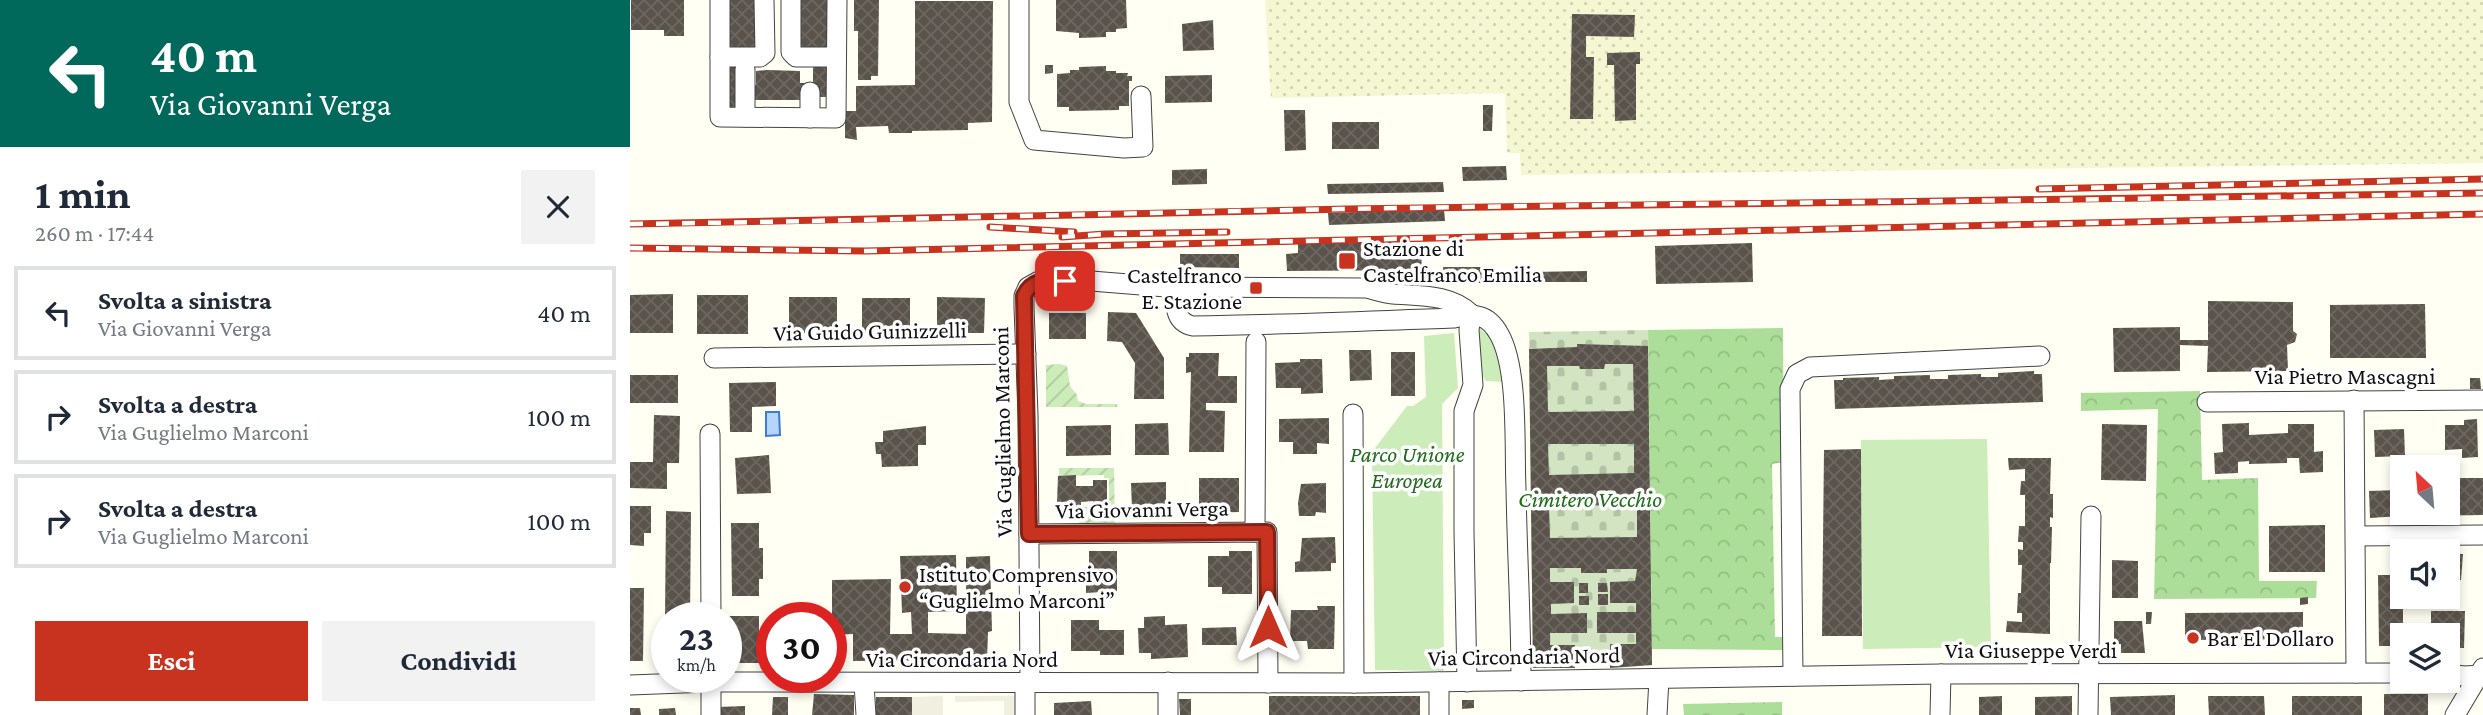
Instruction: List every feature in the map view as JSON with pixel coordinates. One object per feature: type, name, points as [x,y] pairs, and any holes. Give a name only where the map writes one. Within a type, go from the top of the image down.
[{"type":"street","points":[[720,0],[720,117],[810,118],[835,118],[837,0]]},
{"type":"street","points":[[746,117],[753,63],[765,53],[764,0]]},
{"type":"street","points":[[791,0],[791,52],[796,57]]},
{"type":"street","points":[[1020,0],[1019,103],[1034,140],[1124,148],[1143,147],[1141,96]]},
{"type":"street","points":[[720,57],[753,63],[796,57],[836,57]]},
{"type":"street","points":[[810,92],[810,118]]},
{"type":"street","name":"Via Guglielmo Marconi","points":[[1025,715],[1029,534],[1024,296],[1028,287],[1040,281],[1091,281],[1175,287],[1366,288],[1391,294],[1414,294],[1462,305],[1471,314],[1489,321],[1501,336],[1513,387],[1521,681]]},
{"type":"street","points":[[1175,287],[1176,312],[1182,321],[1193,326],[1454,318],[1471,314],[1469,330],[1473,385],[1464,411],[1467,682]]},
{"type":"street","points":[[1404,319],[1399,307],[1403,298],[1414,294]]},
{"type":"street","points":[[1256,342],[1255,532],[1267,532],[1268,683]]},
{"type":"street","name":"Via Guido Guinizzelli","points":[[714,358],[1026,354]]},
{"type":"street","points":[[1793,677],[1790,389],[1797,374],[1810,367],[2040,356]]},
{"type":"street","points":[[2354,400],[2356,673]]},
{"type":"street","name":"Via Pietro Mascagni","points":[[2207,402],[2483,400]]},
{"type":"street","points":[[1353,414],[1354,683]]},
{"type":"street","points":[[710,433],[710,602]]},
{"type":"street","points":[[2088,715],[2091,516]]},
{"type":"street","name":"Via Giovanni Verga","points":[[1029,534],[1255,532]]},
{"type":"street","points":[[2356,537],[2483,535]]},
{"type":"street","name":"Via Giuseppe Verdi","points":[[1659,679],[1941,674],[2390,673]]},
{"type":"street","points":[[2460,674],[2481,673]]},
{"type":"street","points":[[2455,715],[2481,673]]},
{"type":"street","points":[[1940,715],[1941,674]]},
{"type":"street","points":[[1657,715],[1659,679]]},
{"type":"street","name":"Via Circondaria Nord","points":[[742,681],[1027,684],[1659,679]]},
{"type":"street","points":[[1168,682],[1168,715]]},
{"type":"street","points":[[1439,682],[1439,715]]},
{"type":"street","name":"Via Circondaria Nord","points":[[630,685],[651,684]]},
{"type":"street","points":[[864,684],[866,715]]},
{"type":"street","points":[[710,693],[711,715]]},
{"type":"green space","points":[[1265,0],[2483,0],[2483,163],[1521,175],[1520,153],[1507,153],[1505,93],[1271,98]]},
{"type":"green space","points":[[1477,327],[1495,344],[1504,382],[1486,381],[1480,371]]},
{"type":"green space","points":[[1783,328],[1784,462],[1772,464],[1775,637],[1786,637],[1786,650],[1652,649],[1648,330]]},
{"type":"green space","name":"Cimitero Vecchio","points":[[1648,330],[1652,665],[1610,668],[1609,664],[1575,664],[1575,668],[1533,668],[1529,332]]},
{"type":"green space","name":"Parco Unione Europea","points":[[1454,333],[1458,388],[1442,404],[1444,671],[1375,670],[1372,452],[1407,406],[1413,406],[1426,397],[1424,336]]},
{"type":"green space","points":[[1046,365],[1067,366],[1070,386],[1078,401],[1086,404],[1117,404],[1117,407],[1046,407]]},
{"type":"green space","points":[[2200,391],[2202,480],[2258,478],[2259,581],[2317,581],[2316,598],[2154,599],[2158,409],[2081,411],[2081,393]]},
{"type":"green space","points":[[1987,439],[1991,647],[1863,649],[1861,440]]},
{"type":"green space","points":[[1059,468],[1114,468],[1115,523],[1079,524],[1079,507],[1090,507],[1091,512],[1109,512],[1109,478],[1104,478],[1104,475],[1059,476]]},
{"type":"green space","points":[[1782,702],[1782,715],[1684,715],[1683,704]]},
{"type":"shaded area","points":[[943,696],[943,715],[912,715],[912,697]]},
{"type":"shaded area","points":[[955,696],[1017,696],[1017,715],[1004,715],[1004,701],[955,702]]},
{"type":"water","points":[[766,412],[779,412],[780,435],[766,436]]},
{"type":"building","points":[[631,0],[684,0],[684,36],[664,36],[664,30],[631,30]]},
{"type":"building","points":[[726,0],[759,0],[759,52],[726,52]]},
{"type":"building","points":[[795,0],[830,0],[829,53],[796,52]]},
{"type":"building","points":[[854,0],[879,0],[878,76],[871,76],[871,80],[858,80],[858,31],[854,31]]},
{"type":"building","points":[[1056,0],[1126,0],[1127,28],[1106,32],[1106,37],[1079,38],[1079,33],[1056,31]]},
{"type":"building","points":[[915,1],[993,1],[992,122],[968,123],[968,130],[912,133],[889,133],[888,126],[856,127],[857,140],[845,138],[845,111],[856,111],[856,86],[915,85]]},
{"type":"building","points":[[1572,14],[1635,15],[1634,37],[1586,36],[1586,57],[1594,57],[1593,119],[1570,119]]},
{"type":"building","points":[[1213,20],[1214,50],[1183,51],[1182,24]]},
{"type":"building","points":[[1640,52],[1640,64],[1636,64],[1636,120],[1615,121],[1614,65],[1607,65],[1607,53]]},
{"type":"building","points":[[726,62],[741,62],[741,108],[729,108]]},
{"type":"building","points":[[813,63],[828,63],[828,97],[813,97]]},
{"type":"building","points":[[1045,65],[1053,65],[1053,73],[1045,74]]},
{"type":"building","points":[[1106,66],[1106,71],[1128,73],[1127,76],[1132,76],[1132,81],[1129,81],[1129,106],[1119,106],[1119,110],[1069,111],[1069,107],[1057,107],[1057,74],[1070,73],[1070,70],[1079,70],[1079,67]]},
{"type":"building","points":[[756,71],[800,71],[800,83],[807,83],[807,100],[748,100],[748,85],[756,85]]},
{"type":"building","points":[[1212,75],[1212,102],[1165,103],[1165,76]]},
{"type":"building","points":[[1483,105],[1493,105],[1492,131],[1483,131]]},
{"type":"building","points":[[1284,110],[1305,110],[1306,150],[1285,151]]},
{"type":"building","points":[[1332,122],[1379,122],[1379,149],[1332,149]]},
{"type":"building","points":[[1506,166],[1507,180],[1463,181],[1462,167]]},
{"type":"building","points":[[1207,169],[1207,184],[1172,185],[1172,170]]},
{"type":"building","points":[[1443,182],[1444,192],[1328,194],[1327,184]]},
{"type":"building","points":[[1444,209],[1445,221],[1329,225],[1328,213]]},
{"type":"building","points":[[1406,240],[1407,253],[1421,252],[1422,270],[1287,271],[1286,254],[1298,253],[1298,242]]},
{"type":"building","points":[[1752,243],[1753,282],[1656,284],[1655,246]]},
{"type":"building","points":[[1061,253],[1062,268],[1039,269],[1039,254]]},
{"type":"building","points":[[1180,254],[1239,254],[1239,268],[1180,267]]},
{"type":"building","points":[[1443,267],[1492,267],[1493,283],[1443,283]]},
{"type":"building","points":[[1587,271],[1587,282],[1532,282],[1531,272]]},
{"type":"building","points":[[673,294],[673,333],[630,333],[630,295]]},
{"type":"building","points":[[697,295],[748,295],[748,334],[697,334]]},
{"type":"building","points":[[789,297],[837,297],[837,333],[789,333]]},
{"type":"building","points":[[937,297],[985,298],[984,333],[937,333]]},
{"type":"building","points":[[862,298],[910,298],[910,334],[862,333]]},
{"type":"building","points":[[2208,301],[2293,302],[2293,331],[2297,334],[2295,342],[2287,345],[2288,371],[2207,372],[2208,346],[2180,345],[2180,371],[2114,372],[2113,328],[2180,327],[2180,340],[2208,340]]},
{"type":"building","points":[[2425,304],[2426,358],[2330,358],[2330,305]]},
{"type":"building","points":[[1108,312],[1136,313],[1164,358],[1164,399],[1134,399],[1135,363],[1122,342],[1107,341]]},
{"type":"building","points":[[1049,313],[1086,313],[1086,339],[1049,339]]},
{"type":"building","name":"Cimitero Vecchio","points":[[1577,344],[1648,346],[1652,665],[1610,668],[1610,664],[1599,663],[1599,653],[1610,652],[1610,644],[1636,644],[1636,633],[1597,633],[1597,612],[1636,612],[1636,603],[1610,603],[1610,582],[1635,581],[1637,569],[1607,569],[1607,573],[1581,573],[1581,568],[1550,568],[1550,582],[1574,582],[1574,603],[1551,604],[1551,614],[1587,613],[1587,633],[1550,633],[1550,645],[1575,645],[1575,653],[1586,653],[1586,664],[1575,664],[1575,668],[1533,668],[1529,349],[1577,347]],"holes":[[[1605,364],[1633,364],[1634,411],[1548,412],[1547,366],[1604,369]],[[1548,444],[1634,444],[1634,473],[1549,475]],[[1637,505],[1637,537],[1550,538],[1549,506]]]},
{"type":"building","points":[[1349,350],[1371,350],[1372,380],[1350,381]]},
{"type":"building","points":[[1391,352],[1415,352],[1415,396],[1391,396]]},
{"type":"building","points":[[1189,353],[1219,353],[1218,376],[1237,376],[1237,403],[1206,403],[1206,410],[1225,411],[1224,452],[1189,452],[1191,372],[1186,373],[1186,357],[1189,357]]},
{"type":"building","points":[[1300,359],[1322,359],[1323,393],[1301,394],[1301,388],[1276,388],[1275,363],[1300,362]]},
{"type":"building","points":[[2034,371],[2034,374],[2042,374],[2043,402],[1835,409],[1834,380],[1843,378],[1879,377],[1879,380],[1894,379],[1894,376],[1930,375],[1930,379],[1948,379],[1948,375],[1981,374],[1981,377],[1998,377],[1998,373]]},
{"type":"building","points":[[630,375],[678,375],[678,403],[630,403]]},
{"type":"building","points":[[2470,378],[2480,378],[2481,389],[2470,389]]},
{"type":"building","points":[[776,382],[776,406],[752,407],[752,432],[730,432],[729,383]]},
{"type":"building","points":[[654,415],[680,416],[679,463],[667,463],[667,489],[630,488],[630,462],[653,462]]},
{"type":"building","points":[[1329,418],[1329,444],[1317,443],[1317,454],[1293,454],[1293,442],[1279,442],[1279,419]]},
{"type":"building","points":[[2477,419],[2478,457],[2462,458],[2462,449],[2445,450],[2445,425],[2464,425],[2464,420]]},
{"type":"building","points":[[1168,423],[1169,455],[1135,455],[1135,424]]},
{"type":"building","points":[[2249,423],[2249,435],[2288,433],[2288,424],[2314,424],[2314,452],[2323,451],[2323,472],[2300,473],[2299,458],[2287,458],[2287,463],[2238,462],[2238,473],[2215,474],[2214,453],[2223,452],[2222,424]]},
{"type":"building","points":[[2102,424],[2147,425],[2146,481],[2101,480]]},
{"type":"building","points":[[1111,425],[1111,455],[1066,456],[1066,426]]},
{"type":"building","points":[[926,426],[926,445],[918,445],[918,466],[882,467],[881,454],[876,454],[875,442],[883,442],[883,431]]},
{"type":"building","points":[[2404,429],[2405,455],[2375,457],[2374,430]]},
{"type":"building","points":[[1861,449],[1862,636],[1822,636],[1824,450]]},
{"type":"building","points":[[769,455],[771,493],[737,494],[735,458]]},
{"type":"building","points":[[2008,458],[2051,458],[2050,494],[2053,494],[2053,518],[2050,517],[2050,634],[2006,632],[2007,621],[2022,622],[2022,613],[2017,613],[2022,565],[2018,565],[2018,549],[2023,550],[2023,542],[2018,542],[2019,526],[2025,526],[2025,495],[2020,495],[2021,481],[2025,481],[2025,469],[2009,470]]},
{"type":"building","points":[[1076,475],[1076,486],[1093,486],[1093,480],[1107,480],[1107,510],[1093,510],[1093,501],[1063,506],[1062,503],[1057,503],[1058,476]]},
{"type":"building","points":[[1199,478],[1239,478],[1239,512],[1199,513]]},
{"type":"building","points":[[2460,478],[2483,478],[2483,515],[2460,515]]},
{"type":"building","points":[[1166,482],[1166,516],[1132,509],[1131,483]]},
{"type":"building","points":[[1326,483],[1326,513],[1299,516],[1301,484]]},
{"type":"building","points":[[2390,490],[2390,517],[2370,518],[2369,491]]},
{"type":"building","points":[[630,506],[651,506],[651,533],[644,533],[644,546],[630,545]]},
{"type":"building","points":[[666,511],[691,512],[690,602],[665,602]]},
{"type":"building","points":[[731,523],[759,523],[759,548],[763,548],[763,579],[759,579],[759,596],[732,596]]},
{"type":"building","points":[[2325,525],[2325,572],[2269,572],[2269,526]]},
{"type":"building","points":[[1335,537],[1336,563],[1331,563],[1331,571],[1295,572],[1295,562],[1300,561],[1302,538]]},
{"type":"building","points":[[1089,551],[1117,551],[1117,591],[1086,593]]},
{"type":"building","points":[[1229,551],[1252,551],[1252,594],[1222,594],[1222,587],[1208,587],[1208,556],[1229,556]]},
{"type":"building","points":[[2460,554],[2463,554],[2461,580]]},
{"type":"building","points":[[956,555],[957,611],[928,612],[928,633],[966,634],[966,557],[990,556],[992,631],[988,632],[987,660],[853,661],[853,634],[847,634],[847,602],[832,602],[832,580],[891,579],[890,634],[912,634],[911,612],[902,613],[900,556]]},
{"type":"building","points":[[2112,560],[2138,561],[2138,598],[2112,598]]},
{"type":"building","points":[[2378,575],[2390,575],[2390,609],[2403,609],[2403,623],[2390,623],[2390,646],[2379,646]]},
{"type":"building","points":[[1579,583],[1588,583],[1588,593],[1579,593]]},
{"type":"building","points":[[1598,583],[1607,583],[1608,592],[1598,592]]},
{"type":"building","points":[[630,588],[644,588],[643,661],[630,661]]},
{"type":"building","points":[[1598,594],[1608,594],[1608,605],[1598,605]]},
{"type":"building","points":[[1579,596],[1589,596],[1589,605],[1579,605]]},
{"type":"building","points":[[2308,597],[2308,604],[2300,605],[2300,598]]},
{"type":"building","points":[[1317,606],[1335,606],[1334,649],[1308,649],[1307,641],[1290,641],[1291,610],[1318,610]]},
{"type":"building","points":[[2431,611],[2465,611],[2464,648],[2460,648],[2460,623],[2431,623]]},
{"type":"building","points":[[2146,612],[2152,612],[2151,624],[2146,624]]},
{"type":"building","points":[[2303,612],[2303,639],[2185,640],[2185,613]]},
{"type":"building","points":[[742,616],[756,616],[756,663],[742,663]]},
{"type":"building","points":[[1165,616],[1165,625],[1187,624],[1188,657],[1151,659],[1151,653],[1139,653],[1138,628],[1144,628],[1144,617]]},
{"type":"building","points":[[1071,620],[1099,620],[1099,630],[1124,630],[1124,655],[1100,655],[1100,651],[1071,651]]},
{"type":"building","points":[[2114,621],[2142,621],[2145,653],[2121,653],[2121,644],[2114,644]]},
{"type":"building","points":[[1236,627],[1237,645],[1202,645],[1202,628]]},
{"type":"building","points":[[814,694],[854,695],[854,715],[812,715]]},
{"type":"building","points":[[2384,694],[2428,694],[2428,715],[2384,715]]},
{"type":"building","points":[[2175,695],[2175,715],[2111,715],[2110,697]]},
{"type":"building","points":[[1269,696],[1420,696],[1420,715],[1269,715]]},
{"type":"building","points":[[2002,696],[2002,715],[1979,715],[1979,697]]},
{"type":"building","points":[[2072,696],[2072,715],[2035,715],[2035,697]]},
{"type":"building","points":[[2208,696],[2264,696],[2265,715],[2209,715]]},
{"type":"building","points":[[2292,696],[2362,696],[2362,715],[2292,715]]},
{"type":"building","points":[[773,697],[788,697],[788,715],[772,715]]},
{"type":"building","points":[[876,697],[912,697],[912,715],[875,715]]},
{"type":"building","points":[[1179,699],[1191,699],[1191,715],[1180,715]]},
{"type":"building","points":[[1462,700],[1474,700],[1474,708],[1462,709]]},
{"type":"building","points":[[1091,701],[1092,715],[1054,715],[1054,703]]},
{"type":"building","points":[[745,706],[745,715],[719,715],[718,707]]},
{"type":"building","points":[[630,708],[640,708],[641,715],[630,715]]},
{"type":"building","points":[[675,708],[676,715],[659,715],[659,709]]},
{"type":"railway","points":[[2039,189],[2483,179]]},
{"type":"railway","points":[[630,224],[1347,209],[2483,193]]},
{"type":"railway","points":[[630,248],[866,251],[2483,214]]},
{"type":"railway","points":[[990,227],[1074,232]]},
{"type":"railway","points":[[1062,237],[1227,232]]},
{"type":"place","name":"Stazione di Castelfranco Emilia","points":[[1347,261]]},
{"type":"place","name":"Castelfranco E. Stazione","points":[[1256,288]]},
{"type":"place","name":"Istituto Comprensivo “Guglielmo Marconi”","points":[[905,587]]},
{"type":"place","name":"Bar El Dollaro","points":[[2193,638]]},
{"type":"route","points":[[1065,281],[1040,281],[1028,287],[1024,296],[1029,534],[1267,532],[1268,627]]}]
